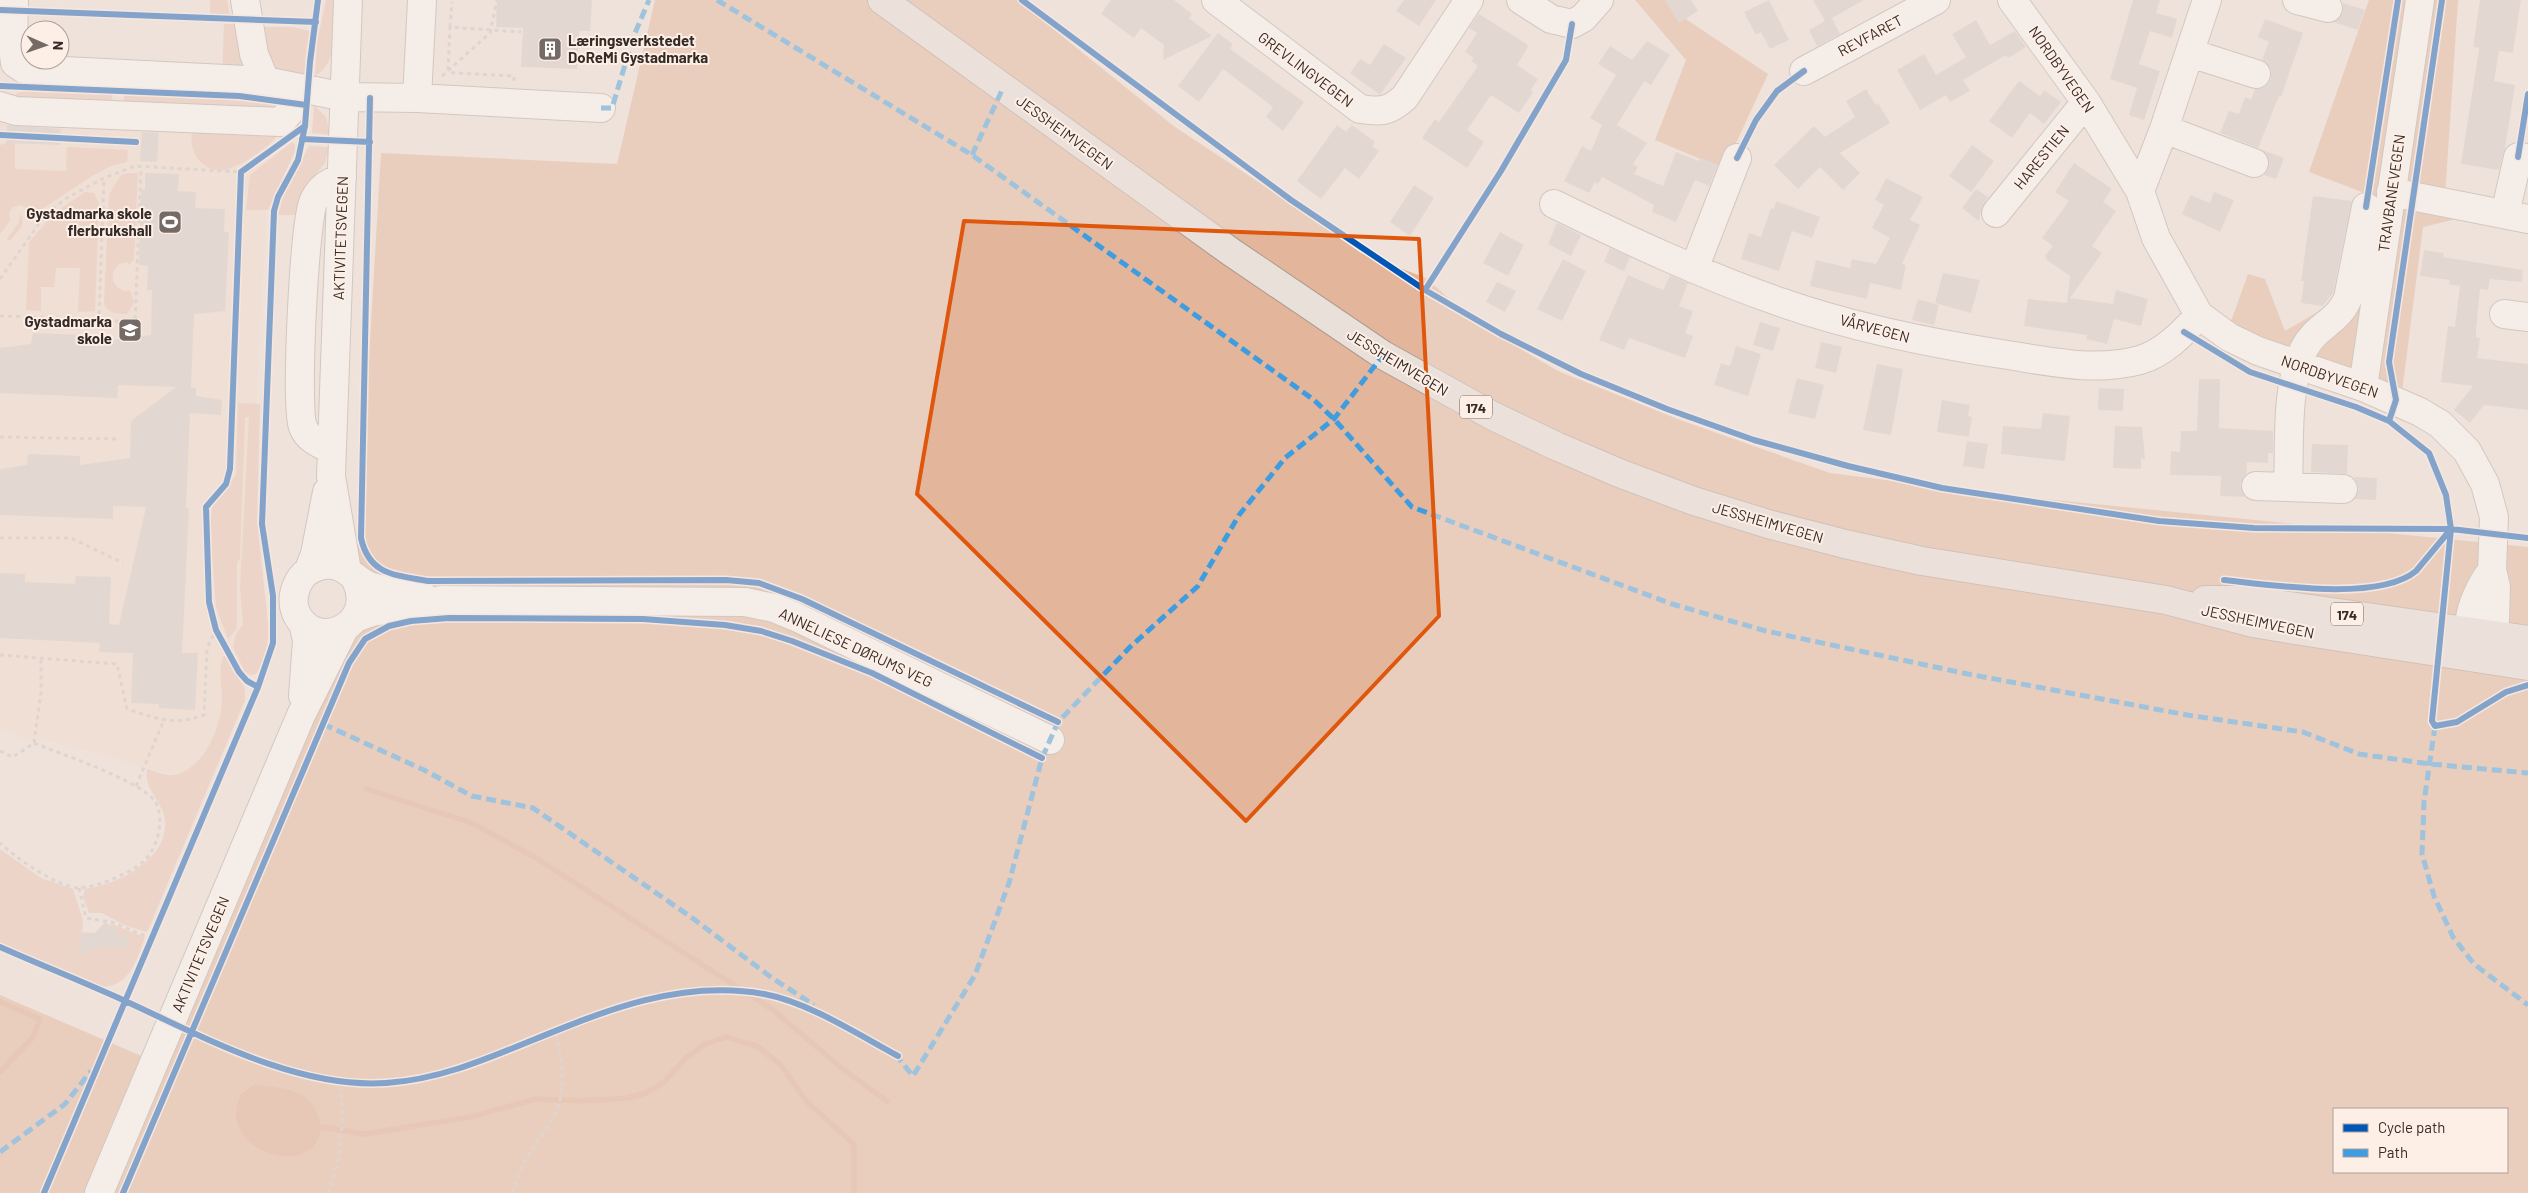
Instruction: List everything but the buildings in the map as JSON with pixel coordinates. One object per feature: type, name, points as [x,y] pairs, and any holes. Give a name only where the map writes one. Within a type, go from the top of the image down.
[{"type":"main road","name":"JESSHEIMVEGEN","points":[[882,0],[1307,305],[1383,356],[1502,421],[1619,473],[1694,501],[1768,524],[1922,561],[2166,600],[2253,623],[2528,666]]},
{"type":"main road","name":"JESSHEIMVEGEN","points":[[2166,600],[2246,600],[2528,640]]},
{"type":"street","points":[[14,0],[13,48],[16,63],[24,69],[265,80],[345,97],[417,98],[601,108]]},
{"type":"street","points":[[245,0],[254,54],[265,80]]},
{"type":"street","name":"AKTIVITETSVEGEN","points":[[309,570],[315,554],[332,463],[348,0]]},
{"type":"street","points":[[417,98],[422,0]]},
{"type":"street","name":"GREVLINGVEGEN","points":[[1216,0],[1360,109],[1379,111],[1393,108],[1405,97],[1470,0]]},
{"type":"street","points":[[1521,0],[1551,19],[1572,24],[1583,18],[1599,0]]},
{"type":"street","name":"REVFARET","points":[[1804,71],[1936,0]]},
{"type":"street","name":"NORDBYVEGEN","points":[[2012,0],[2086,102],[2140,191],[2156,238],[2199,315],[2230,338],[2298,366],[2364,386],[2420,412],[2440,424],[2467,451],[2479,470],[2494,517],[2492,570],[2496,587],[2495,620],[2480,633],[2476,658]]},
{"type":"street","points":[[2140,191],[2164,129],[2207,0]]},
{"type":"street","points":[[2297,0],[2328,8]]},
{"type":"street","name":"TRAVBANEVEGEN","points":[[2364,386],[2420,0]]},
{"type":"street","points":[[2190,53],[2256,74]]},
{"type":"street","points":[[0,106],[16,111],[281,122],[292,110],[298,88]]},
{"type":"street","name":"HARESTIEN","points":[[1996,213],[2086,102]]},
{"type":"street","points":[[2164,129],[2254,163]]},
{"type":"street","points":[[2391,192],[2516,216],[2523,157]]},
{"type":"street","points":[[1694,269],[1737,158]]},
{"type":"street","name":"VÅRVEGEN","points":[[1554,204],[1694,269],[1781,302],[1901,336],[2070,365],[2109,366],[2142,360],[2171,343],[2199,315]]},
{"type":"street","points":[[2288,487],[2293,386],[2298,366],[2304,349],[2321,326],[2336,319],[2343,310],[2348,298],[2366,207]]},
{"type":"street","name":"AKTIVITETSVEGEN","points":[[332,463],[351,576]]},
{"type":"street","points":[[2256,486],[2343,489]]},
{"type":"street","points":[[328,565],[351,576],[361,600],[349,624],[323,632],[312,629],[303,623],[296,612],[293,596],[299,580],[309,570],[328,565]]},
{"type":"street","name":"ANNELIESE DØRUMS VEG","points":[[351,576],[388,591],[414,593],[441,600]]},
{"type":"street","name":"ANNELIESE DØRUMS VEG","points":[[349,624],[372,612],[441,600],[727,600],[756,604],[796,617],[1050,740]]},
{"type":"street","name":"AKTIVITETSVEGEN","points":[[301,715],[307,649],[303,623]]},
{"type":"street","name":"AKTIVITETSVEGEN","points":[[99,1193],[301,715],[349,624]]},
{"type":"path","points":[[417,98],[492,30],[497,0]]},
{"type":"path","points":[[448,71],[452,2]]},
{"type":"path","points":[[450,27],[521,32]]},
{"type":"path","points":[[448,71],[454,73],[514,76],[513,103]]},
{"type":"path","points":[[0,316],[99,319],[135,323],[138,166],[135,158]]},
{"type":"path","points":[[0,279],[45,215],[64,199],[104,178],[138,166],[242,172],[250,166]]},
{"type":"path","points":[[241,182],[242,172]]},
{"type":"path","points":[[99,319],[104,178]]},
{"type":"path","points":[[0,436],[116,439]]},
{"type":"path","points":[[0,538],[71,538],[123,563]]},
{"type":"path","points":[[214,621],[220,638]]},
{"type":"path","points":[[0,655],[117,664],[127,709],[164,720],[185,722],[204,715],[207,648],[216,630]]},
{"type":"path","points":[[34,743],[41,692],[41,658]]},
{"type":"path","points":[[136,786],[164,720]]},
{"type":"path","points":[[0,751],[13,756],[34,743]]},
{"type":"path","points":[[0,843],[19,860],[56,881],[79,888],[114,879],[146,860],[158,837],[161,818],[155,801],[136,786],[34,743]]},
{"type":"path","points":[[79,888],[86,918],[112,922],[151,938]]},
{"type":"path","points":[[148,945],[155,929]]},
{"type":"path","points":[[548,1034],[565,1027]]},
{"type":"path","points":[[513,1193],[516,1177],[552,1119],[560,1096],[563,1072],[556,1030]]},
{"type":"path","points":[[331,1079],[349,1082]]},
{"type":"path","points":[[328,1193],[337,1170],[343,1133],[344,1110],[340,1082]]},
{"type":"highlighted area","points":[[964,221],[1419,239],[1439,616],[1246,821],[917,494]]},
{"type":"shaded area","points":[[210,0],[227,0],[230,16],[210,14]]},
{"type":"shaded area","points":[[326,0],[335,0],[334,42],[329,62],[315,76],[317,42]]},
{"type":"shaded area","points":[[655,0],[1017,0],[1175,127],[1361,253],[1426,278],[1475,322],[1558,371],[1680,420],[1830,473],[2014,496],[2528,547],[2528,1193],[0,1193],[0,995],[160,1064],[354,615],[381,153],[617,164]],"holes":[[[254,1084],[236,1113],[240,1094]]]},
{"type":"shaded area","points":[[1635,0],[1667,0],[1677,13],[1768,74],[1724,169],[1655,140],[1686,60]]},
{"type":"shaded area","points":[[2369,0],[2458,0],[2444,212],[2456,213],[2452,220],[2423,227],[2401,400],[2265,363],[2230,324],[2248,274],[2265,279],[2285,331],[2341,298],[2362,192],[2309,172]]},
{"type":"shaded area","points":[[224,24],[239,24],[245,67],[222,75]]},
{"type":"shaded area","points":[[259,27],[293,27],[310,31],[306,50],[304,80],[271,69]]},
{"type":"shaded area","points":[[27,90],[112,95],[113,107],[15,97],[17,93]]},
{"type":"shaded area","points":[[124,96],[229,98],[267,103],[278,108],[123,107]]},
{"type":"shaded area","points":[[314,105],[326,117],[330,135],[312,133]]},
{"type":"shaded area","name":"Gystadmarka skole","points":[[0,121],[271,132],[249,528],[266,634],[236,709],[184,778],[56,742],[23,739],[0,728]]},
{"type":"shaded area","points":[[192,132],[276,132],[277,136],[262,150],[247,160],[228,169],[219,170],[205,165],[195,155],[191,140]]},
{"type":"shaded area","points":[[292,142],[295,145],[295,151],[268,210],[246,210],[250,175]]},
{"type":"shaded area","points":[[15,143],[15,169],[66,171],[67,147],[128,150],[127,162],[111,166],[92,176],[35,214],[29,216],[29,210],[21,205],[13,207],[9,213],[10,221],[0,234],[0,145]]},
{"type":"shaded area","points":[[309,146],[329,147],[325,163],[310,182],[295,215],[278,215],[283,197]]},
{"type":"shaded area","points":[[138,173],[134,260],[128,265],[128,262],[119,264],[114,272],[113,280],[122,290],[127,292],[127,289],[131,292],[134,303],[127,314],[120,314],[110,311],[104,303],[109,194],[121,175]]},
{"type":"shaded area","points":[[85,192],[94,193],[99,203],[95,311],[78,312],[80,268],[56,268],[54,287],[41,287],[41,311],[26,310],[29,242],[54,213]]},
{"type":"shaded area","points":[[20,213],[22,225],[10,241],[7,239],[19,222]]},
{"type":"shaded area","points":[[327,217],[321,422],[319,422],[325,218]]},
{"type":"shaded area","points":[[238,403],[260,404],[257,520],[269,633],[265,658],[256,674],[251,675],[245,672],[233,647],[236,634],[243,624],[240,587],[249,416],[245,418],[240,558],[237,563],[237,623],[236,629],[228,639],[216,607],[211,543],[213,504],[236,475]]},
{"type":"shaded area","points":[[225,656],[245,689],[245,700],[148,930],[146,932],[124,925],[102,913],[89,913],[83,897],[85,889],[99,886],[128,874],[142,865],[162,842],[165,827],[163,812],[147,781],[147,769],[170,775],[184,772],[202,756],[209,746],[219,722],[222,699],[221,668],[223,657]]},
{"type":"shaded area","points":[[0,849],[41,878],[73,889],[83,920],[81,947],[98,946],[109,941],[118,931],[109,925],[111,924],[145,937],[131,970],[120,982],[104,987],[0,943]]},
{"type":"shaded area","points":[[254,1084],[295,1092],[312,1104],[317,1112],[320,1129],[316,1144],[310,1150],[301,1154],[279,1156],[258,1148],[249,1142],[242,1133],[236,1113],[240,1094]]},
{"type":"waterway","points":[[366,789],[472,823],[536,858],[773,1010],[844,1070],[887,1101]]},
{"type":"waterway","points":[[0,1002],[40,1019],[33,1037],[0,1072]]},
{"type":"waterway","points":[[322,1127],[364,1134],[470,1117],[536,1099],[582,1101],[627,1098],[646,1093],[664,1082],[686,1058],[705,1044],[726,1037],[757,1046],[780,1064],[807,1102],[854,1144],[854,1193]]},
{"type":"marked path","points":[[601,108],[612,108],[633,38],[649,0]]},
{"type":"marked path","points":[[717,0],[972,155],[1314,400],[1334,419],[1412,507],[1672,604],[1766,631],[1968,674],[2187,715],[2303,732],[2359,754],[2430,764],[2528,773]]},
{"type":"marked path","points":[[972,155],[1003,88]]},
{"type":"marked path","points":[[895,1054],[913,1076],[975,975],[1009,883],[1042,758],[1058,722],[1131,646],[1198,586],[1239,515],[1285,458],[1334,419],[1383,355]]},
{"type":"marked path","points":[[323,724],[424,770],[472,796],[533,808],[691,917],[772,978],[814,1005]]},
{"type":"marked path","points":[[2435,726],[2424,802],[2422,854],[2434,896],[2453,937],[2474,964],[2528,1005]]},
{"type":"marked path","points":[[0,1152],[65,1104],[91,1071]]},
{"type":"cycle path","points":[[44,1193],[258,687],[273,643],[273,596],[262,524],[274,211],[278,197],[298,160],[305,126],[310,62],[318,0]]},
{"type":"cycle path","points":[[1022,0],[1291,200],[1425,290],[1501,334],[1581,374],[1667,409],[1754,440],[1848,466],[1942,488],[2159,521],[2254,528],[2451,529],[2528,538]]},
{"type":"cycle path","points":[[2366,207],[2398,0]]},
{"type":"cycle path","points":[[2389,421],[2396,400],[2389,362],[2442,0]]},
{"type":"cycle path","points":[[0,10],[316,22]]},
{"type":"cycle path","points":[[1425,290],[1501,171],[1566,60],[1572,24]]},
{"type":"cycle path","points":[[1737,158],[1756,120],[1777,91],[1804,71]]},
{"type":"cycle path","points":[[0,86],[239,96],[306,105]]},
{"type":"cycle path","points":[[2518,157],[2528,94]]},
{"type":"cycle path","points":[[370,98],[361,538],[370,559],[377,566],[394,575],[428,581],[726,580],[759,583],[802,599],[1058,722]]},
{"type":"cycle path","points":[[258,687],[247,681],[239,672],[216,630],[209,602],[206,507],[226,484],[230,469],[241,172],[305,126]]},
{"type":"cycle path","points":[[0,135],[136,142]]},
{"type":"cycle path","points":[[302,139],[370,142]]},
{"type":"cycle path","points":[[2184,332],[2250,372],[2356,407],[2389,421],[2429,453],[2446,495],[2451,529],[2432,721],[2435,726],[2457,722],[2506,692],[2528,685]]},
{"type":"cycle path","points":[[2224,580],[2296,588],[2351,589],[2377,586],[2399,580],[2416,571],[2451,529]]},
{"type":"cycle path","points":[[123,1193],[349,663],[365,639],[389,626],[411,621],[449,618],[643,619],[725,625],[761,631],[792,641],[872,673],[1042,758]]},
{"type":"cycle path","points":[[0,947],[250,1057],[318,1078],[352,1083],[386,1083],[441,1074],[476,1063],[614,1009],[672,994],[702,991],[733,990],[781,998],[833,1020],[898,1056]]},
{"type":"place","name":"Læringsverkstedet DoReMi Gystadmarka","points":[[550,49]]},
{"type":"place","name":"Gystadmarka skole flerbrukshall","points":[[170,222]]},
{"type":"place","name":"Gystadmarka skole","points":[[130,330]]}]
